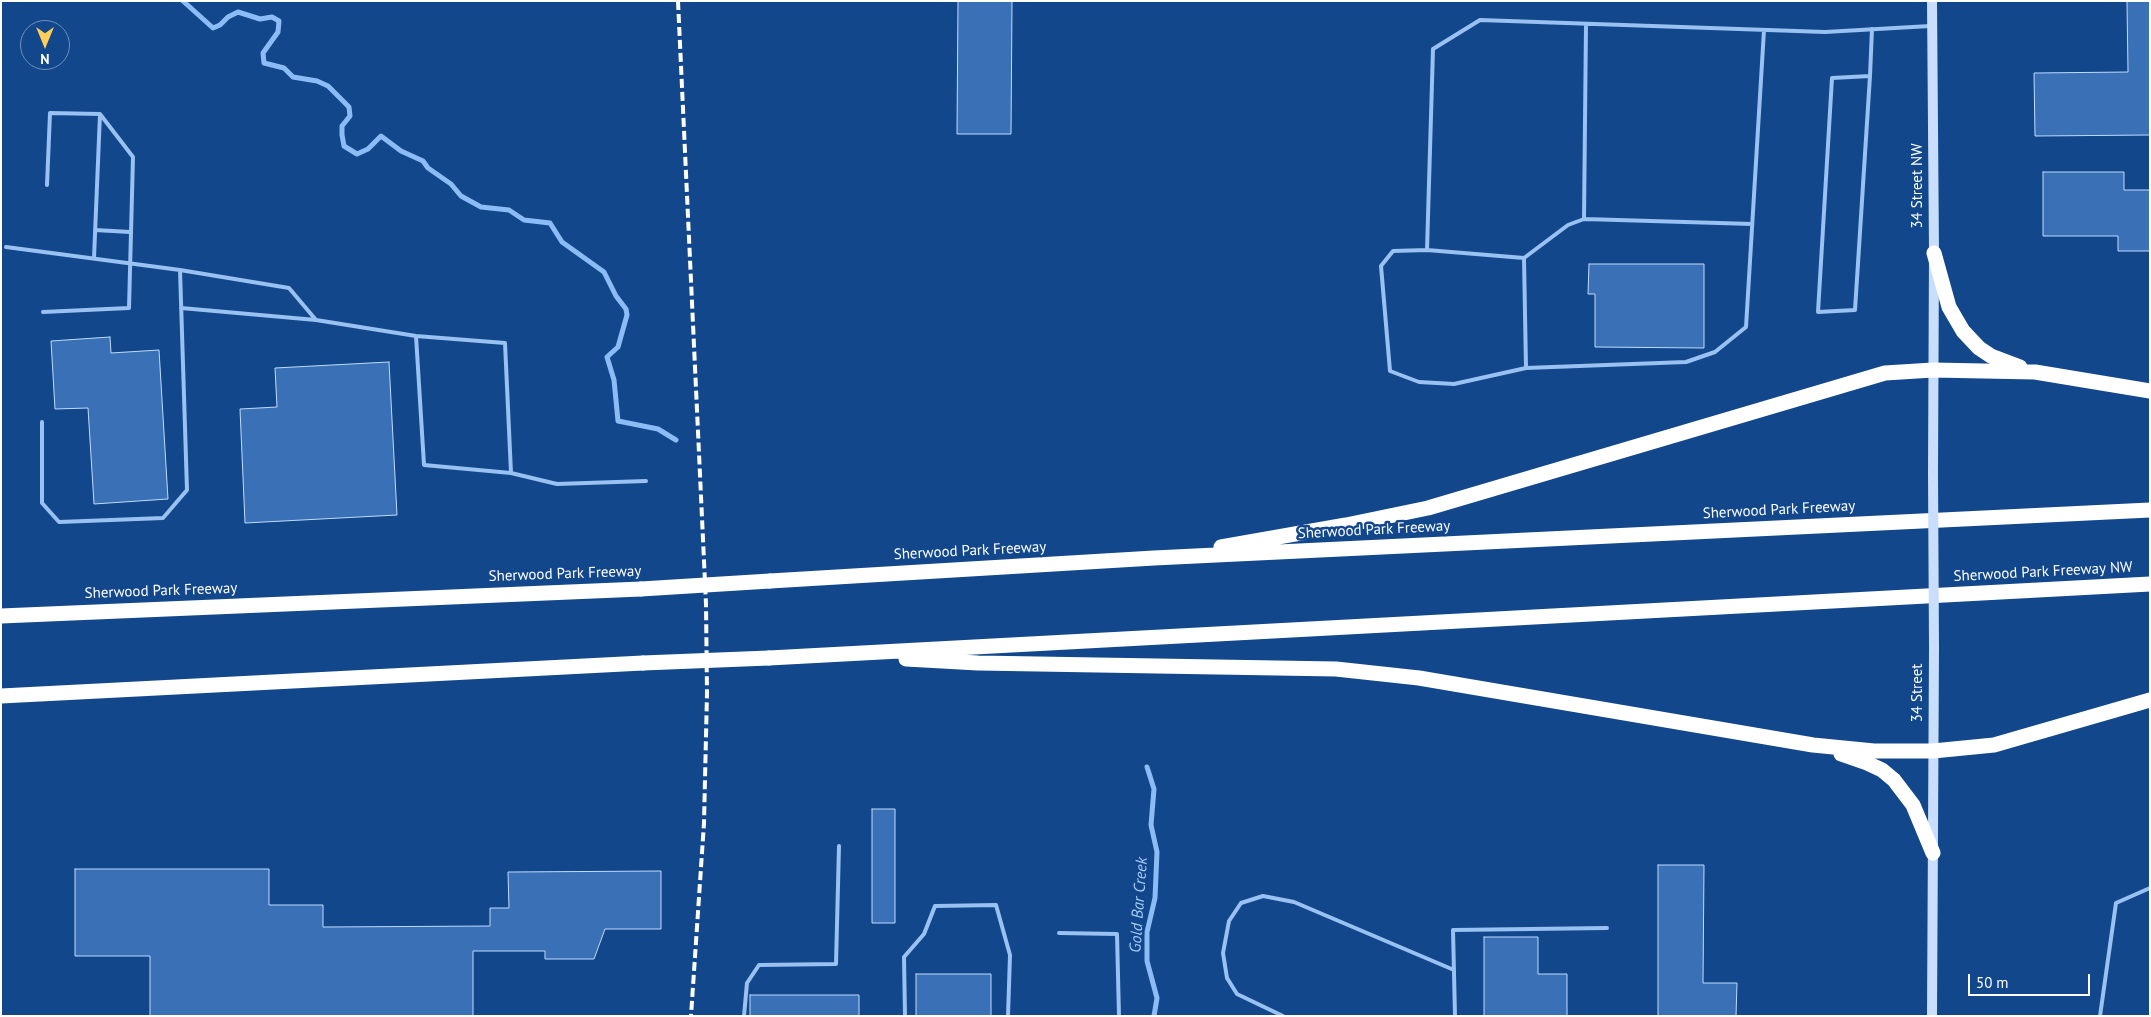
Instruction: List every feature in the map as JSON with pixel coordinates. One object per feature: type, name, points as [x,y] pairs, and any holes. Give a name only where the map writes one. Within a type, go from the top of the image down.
[{"type":"highway","points":[[1934,253],[1949,307],[1970,341],[1991,356],[2035,372]]},
{"type":"highway","points":[[1154,558],[1338,527],[1428,508],[1869,376],[1900,371],[1933,370],[2035,372],[2150,391]]},
{"type":"highway","name":"Sherwood Park Freeway","points":[[1,616],[641,589],[1154,558],[2150,510]]},
{"type":"highway","name":"Sherwood Park Freeway NW","points":[[832,654],[2150,584]]},
{"type":"highway","points":[[1,698],[34,694],[832,654],[978,663],[1336,669],[1419,678],[1814,745],[1874,751],[1933,751],[1994,745],[2150,700]]},
{"type":"highway","points":[[1814,745],[1867,763],[1882,770],[1894,780],[1913,805],[1933,853]]},
{"type":"main road","name":"34 Street NW","points":[[1932,1],[1933,370]]},
{"type":"main road","name":"34 Street","points":[[1932,1016],[1933,370]]},
{"type":"lane","points":[[1427,250],[1432,49],[1480,20],[1825,32],[1932,26]]},
{"type":"lane","points":[[1584,218],[1586,24]]},
{"type":"lane","points":[[1870,76],[1832,78],[1818,312],[1855,310],[1870,76],[1872,29]]},
{"type":"lane","points":[[1752,224],[1584,218],[1568,225],[1524,258],[1427,250],[1393,251],[1381,266],[1390,371],[1419,382],[1454,384],[1526,368],[1686,362],[1715,352],[1746,328],[1764,30]]},
{"type":"lane","points":[[47,185],[50,113],[100,114]]},
{"type":"lane","points":[[94,258],[100,114]]},
{"type":"lane","points":[[43,312],[129,308],[133,156],[100,114]]},
{"type":"lane","points":[[95,230],[130,232]]},
{"type":"lane","points":[[6,247],[180,270],[289,288],[316,320]]},
{"type":"lane","points":[[1524,258],[1526,368]]},
{"type":"lane","points":[[42,422],[42,503],[59,522],[163,518],[187,490],[180,270]]},
{"type":"lane","points":[[181,308],[316,320],[416,336],[505,343],[511,473]]},
{"type":"lane","points":[[416,336],[424,465],[511,473],[557,484],[646,481]]},
{"type":"lane","points":[[744,1016],[746,984],[759,965],[836,964],[839,846]]},
{"type":"lane","points":[[2100,1016],[2116,903],[2150,888]]},
{"type":"lane","points":[[1284,1016],[1237,994],[1226,978],[1223,954],[1229,921],[1241,903],[1263,896],[1294,902],[1454,970]]},
{"type":"lane","points":[[905,1016],[904,957],[924,934],[935,906],[996,905],[1010,955],[1008,1016]]},
{"type":"lane","points":[[1455,1016],[1453,930],[1607,928]]},
{"type":"lane","points":[[1059,933],[1117,934],[1119,1016]]},
{"type":"building","points":[[958,1],[1012,1],[1011,134],[957,134]]},
{"type":"building","points":[[2127,1],[2150,1],[2150,135],[2035,136],[2034,73],[2128,72]]},
{"type":"building","points":[[2043,172],[2124,172],[2124,190],[2150,190],[2150,251],[2118,251],[2118,236],[2043,236]]},
{"type":"building","points":[[1589,264],[1704,264],[1704,348],[1595,347],[1595,294],[1588,294]]},
{"type":"building","points":[[110,337],[111,353],[159,350],[168,499],[94,504],[88,408],[55,409],[51,341]]},
{"type":"building","points":[[389,362],[397,515],[245,523],[240,409],[277,407],[275,368]]},
{"type":"building","points":[[872,809],[895,809],[895,923],[872,923]]},
{"type":"building","points":[[1658,865],[1704,865],[1703,983],[1737,983],[1736,1016],[1658,1016]]},
{"type":"building","points":[[75,869],[269,869],[269,905],[323,905],[323,927],[490,926],[490,908],[509,908],[508,872],[661,871],[661,929],[605,929],[594,959],[545,959],[545,951],[473,951],[473,1016],[150,1016],[150,956],[75,956]]},
{"type":"building","points":[[1484,937],[1538,937],[1538,974],[1567,974],[1567,1016],[1484,1016]]},
{"type":"building","points":[[916,974],[991,974],[991,1016],[916,1016]]},
{"type":"building","points":[[750,995],[859,995],[859,1016],[750,1016]]},
{"type":"waterway","name":"Gold Bar Creek","points":[[183,1],[213,28],[238,12],[260,19],[272,17],[279,21],[278,32],[263,53],[264,63],[284,68],[293,77],[317,81],[328,86],[349,107],[350,116],[342,126],[342,135],[344,146],[357,154],[368,149],[381,136],[401,151],[423,161],[428,168],[451,184],[461,196],[481,207],[509,210],[524,220],[550,223],[562,242],[604,272],[616,296],[626,309],[627,315],[618,347],[607,357],[614,380],[618,421],[658,429],[676,440]]},
{"type":"waterway","name":"Gold Bar Creek","points":[[1147,767],[1154,789],[1151,825],[1157,852],[1155,898],[1147,932],[1147,961],[1157,998],[1154,1016]]},
{"type":"railway","points":[[678,1],[706,604],[707,693],[704,823],[691,1016]]}]
